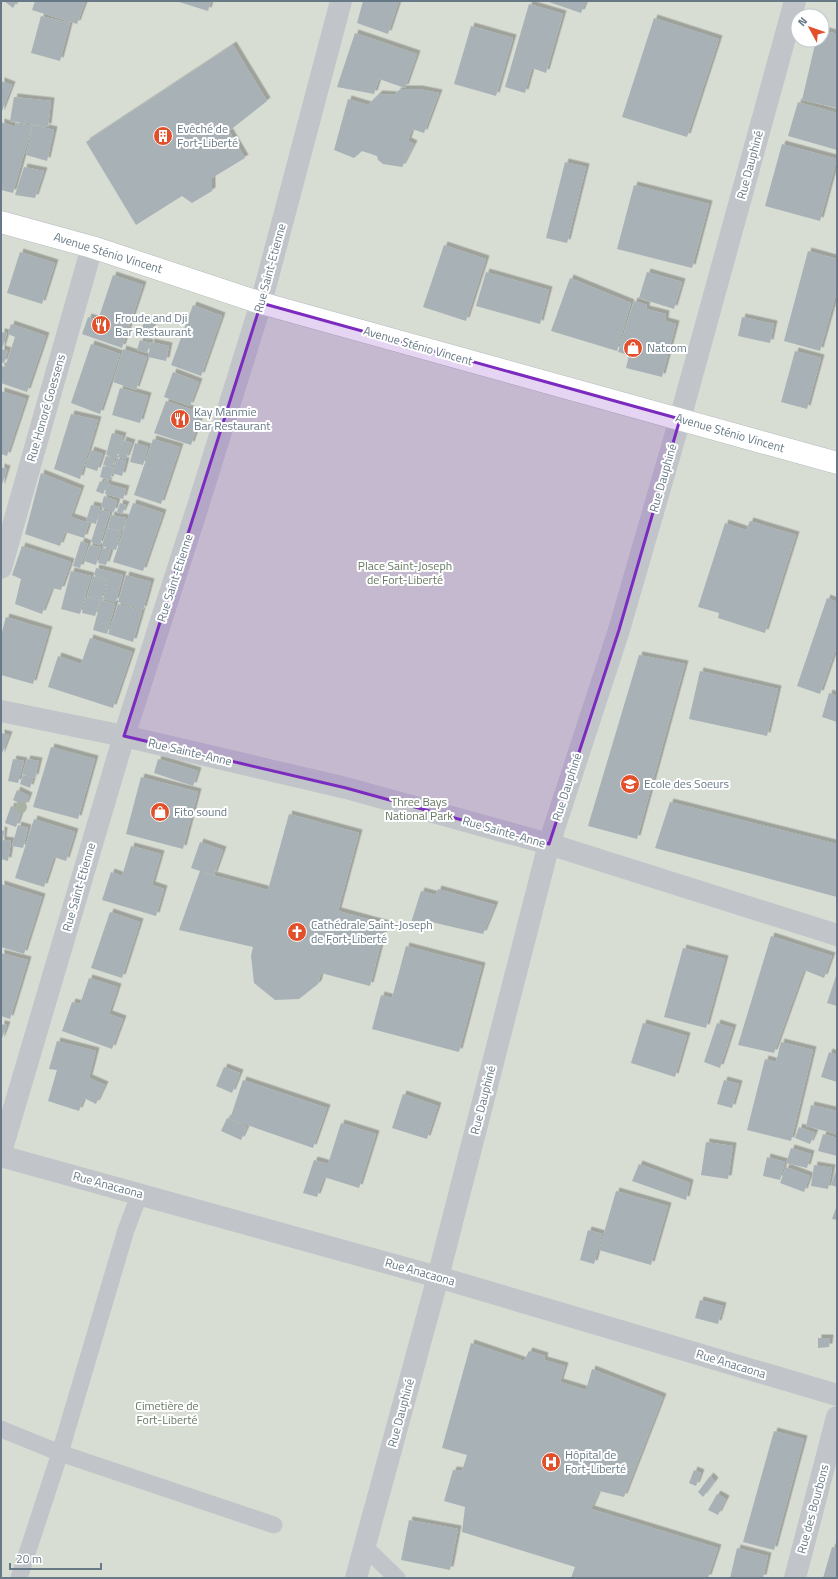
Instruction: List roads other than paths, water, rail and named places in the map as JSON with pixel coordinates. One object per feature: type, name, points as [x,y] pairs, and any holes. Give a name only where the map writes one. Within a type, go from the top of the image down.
[{"type":"street","name":"Rue Saint-Etienne","points":[[1,1152],[124,736],[261,303],[340,1]]},
{"type":"street","name":"Rue Dauphiné","points":[[356,1578],[438,1277],[549,844],[619,630],[680,419],[795,1]]},
{"type":"street","name":"Avenue Sténio Vincent","points":[[1,222],[92,247],[261,303],[837,463]]},
{"type":"street","name":"Rue Honoré Goessens","points":[[1,568],[92,247]]},
{"type":"street","name":"Rue Sainte-Anne","points":[[1,710],[124,736],[346,788],[549,844],[837,935]]},
{"type":"street","name":"Rue Anacaona","points":[[1,1156],[438,1277],[837,1395]]},
{"type":"street","name":"Rue des Bourbons","points":[[795,1578],[837,1418]]},
{"type":"lane","points":[[20,1578],[60,1453],[126,1230],[140,1194]]},
{"type":"lane","points":[[1,1429],[60,1453],[274,1524]]},
{"type":"lane","points":[[365,1547],[397,1578]]},
{"type":"place","name":"Evêché de Fort-Liberté","points":[[163,136]]},
{"type":"place","name":"Froude and Dji Bar Restaurant","points":[[101,325]]},
{"type":"place","name":"Natcom","points":[[633,348]]},
{"type":"place","name":"Kay Manmie Bar Restaurant","points":[[180,419]]},
{"type":"place","name":"Ecole des Soeurs","points":[[630,784]]},
{"type":"place","name":"Fito sound","points":[[160,812]]},
{"type":"place","name":"Cathédrale Saint-Joseph de Fort-Liberté","points":[[297,932]]},
{"type":"place","name":"Hôpital de Fort-Liberté","points":[[551,1462]]},
{"type":"park label","name":"Place Saint-Joseph de Fort-Liberté","points":[[405,573]]},
{"type":"park label","name":"Three Bays National Park","points":[[419,809]]},
{"type":"park label","name":"Cimetière de Fort-Liberté","points":[[167,1413]]}]
